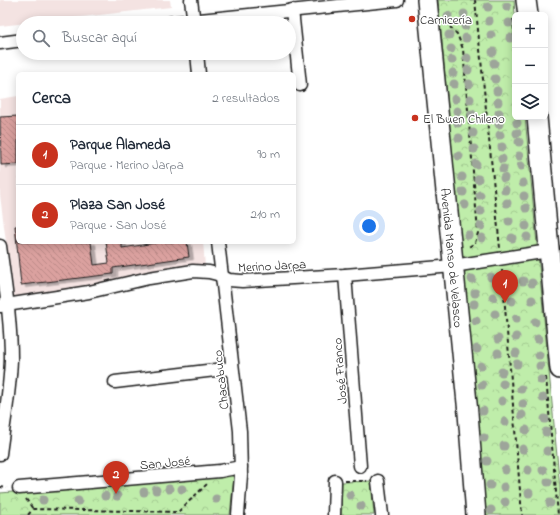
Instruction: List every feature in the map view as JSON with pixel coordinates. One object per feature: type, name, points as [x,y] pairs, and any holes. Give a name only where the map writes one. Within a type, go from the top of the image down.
[{"type":"main road","name":"Avenida Manso de Velasco","points":[[427,0],[468,413],[476,515]]},
{"type":"main road","points":[[521,12],[526,0]]},
{"type":"main road","points":[[537,120],[560,370]]},
{"type":"street","points":[[191,0],[193,16]]},
{"type":"street","points":[[243,16],[397,0]]},
{"type":"street","points":[[292,10],[293,16]]},
{"type":"street","points":[[0,43],[16,41]]},
{"type":"street","points":[[296,48],[300,85]]},
{"type":"street","points":[[198,60],[200,72]]},
{"type":"street","name":"Chacabuco","points":[[218,244],[240,430],[241,467],[238,515]]},
{"type":"street","points":[[0,246],[4,306],[11,347],[10,379],[0,454]]},
{"type":"street","name":"Merino Jarpa","points":[[4,306],[193,271],[209,272],[229,280],[242,281],[345,275],[453,258],[549,251]]},
{"type":"street","name":"José Franco","points":[[345,275],[360,466]]},
{"type":"street","points":[[115,382],[232,368]]},
{"type":"street","name":"San José","points":[[19,488],[220,471],[241,467]]},
{"type":"street","points":[[334,515],[335,481]]},
{"type":"street","points":[[378,481],[382,515]]},
{"type":"path","points":[[445,21],[457,34],[463,49],[478,233],[475,243],[453,258]]},
{"type":"path","points":[[28,515],[33,509],[178,512],[220,471]]},
{"type":"path","points":[[335,481],[378,481]]},
{"type":"shaded area","points":[[0,0],[170,0],[171,7],[90,16],[16,16],[16,24],[0,26]]},
{"type":"shaded area","points":[[16,96],[16,244],[203,244],[205,266],[132,275],[102,284],[13,297],[0,195],[0,99]]},
{"type":"green space","points":[[438,0],[514,0],[515,12],[512,12],[512,120],[525,120],[560,488],[560,515],[486,515]]},
{"type":"green space","points":[[230,475],[234,477],[230,515],[0,515],[0,493]]},
{"type":"green space","points":[[371,481],[374,515],[341,515],[342,482]]},
{"type":"building","points":[[16,116],[16,164],[1,165],[0,117]]},
{"type":"building","points":[[17,244],[91,244],[94,265],[109,263],[106,244],[122,244],[122,248],[149,244],[187,244],[189,257],[113,268],[113,274],[21,285]]},
{"type":"place","name":"Carnicería","points":[[412,19]]},
{"type":"place","name":"El Buen Chileno","points":[[415,118]]},
{"type":"place","name":"Parque Alameda","points":[[505,303]]},
{"type":"place","name":"Plaza San José","points":[[116,494]]}]
